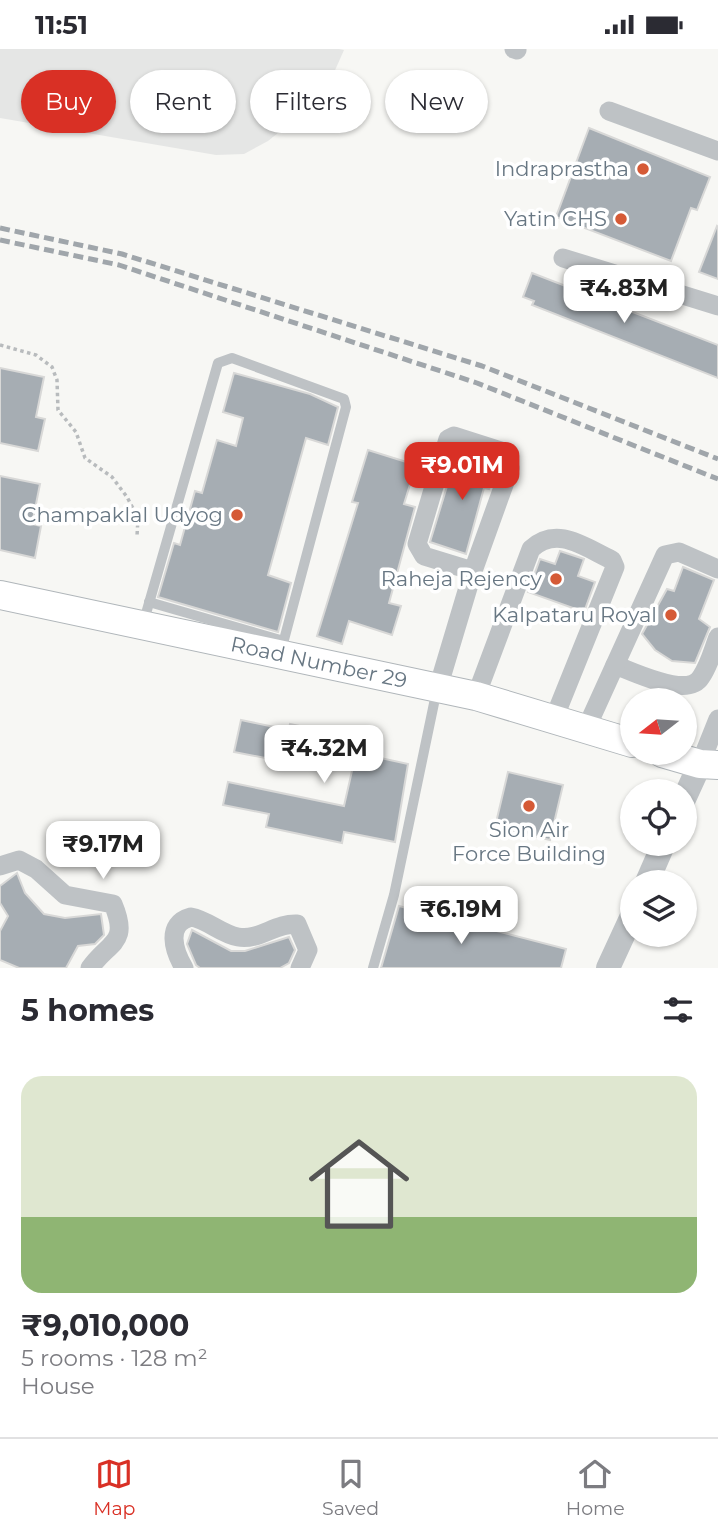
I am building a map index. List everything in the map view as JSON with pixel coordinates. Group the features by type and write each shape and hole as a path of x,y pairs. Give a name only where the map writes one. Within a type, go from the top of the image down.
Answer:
{"main road":[{"name":"Road Number 29","path":"0,595 146,614 476,696 620,739"}],"street":[{"path":"610,111 718,151"},
{"path":"563,258 718,306"},
{"path":"438,688 473,572 510,468 501,451 454,436 448,439 417,544 424,556 473,572"},
{"path":"476,696 531,549 548,538 559,536 612,560 614,567 553,721"},
{"path":"586,729 665,555 679,551 718,569"},
{"path":"615,666 678,687 694,684 700,679 718,637"},
{"path":"697,786 712,770 718,719"},
{"path":"0,866 19,860 36,869 65,895 113,904 120,925 120,936 90,968"},
{"path":"184,968 176,954 174,935 181,921 191,917 238,937 260,935 284,924 297,924 308,950 300,968"},
{"path":"608,968 620,942"}],"lane":[{"path":"146,614 218,363 232,358 344,399 346,407 282,648"},
{"path":"373,968 394,895 438,688"}],"path":[{"path":"0,345 36,355 52,367 57,380 58,410 76,432 85,458 112,477 127,497 138,518 137,536"}],"shaded area":[{"path":"0,49 344,50 335,70 250,70 250,133 278,133 244,154 216,155 88,133 116,133 116,70 21,70 21,122 0,118"}],"building":[{"path":"589,128 710,177 697,210 691,208 671,261 556,217"},
{"path":"718,227 718,279 699,272"},
{"path":"532,273 718,345 718,378 532,305 534,301 523,297"},
{"path":"0,368 44,377 36,417 45,419 38,451 0,443"},
{"name":"Champaklal Udyog","path":"234,373 310,394 338,407 328,445 306,438 268,575 291,583 278,632 158,597 174,543 180,545 195,491 202,493 217,440 236,446 243,418 223,412"},
{"path":"368,450 416,465 404,504 415,507 389,603 401,606 392,635 349,621 342,644 317,636 358,503 352,502"},
{"path":"458,450 493,461 489,474 494,476 489,489 484,488 466,554 430,542"},
{"path":"0,476 40,484 32,524 41,526 35,558 0,550"},
{"name":"Raheja Rejency","path":"560,551 584,559 578,576 595,582 584,612 528,592 540,559 555,564"},
{"name":"Kalpataru Royal","path":"683,567 714,580 699,619 710,627 695,663 672,661 655,650 642,634 667,589 674,591"},
{"path":"241,720 289,730 290,724 379,743 376,757 408,764 395,842 344,832 342,843 266,827 269,814 223,805 228,782 344,806 354,762 289,748 286,762 234,752"},
{"name":"Sion Air Force Building","path":"508,772 563,785 550,840 495,827"},
{"path":"17,873 25,893 44,914 65,918 101,914 104,935 95,944 78,946 66,968 19,968 0,960 0,931 8,916 0,903 0,886"},
{"path":"399,906 566,949 561,968 381,968"},
{"path":"192,930 231,951 245,951 289,937 295,950 289,963 280,968 200,968 187,944"}],"railway":[{"path":"0,228 122,254 482,366 718,459"},
{"path":"0,240 119,265 477,383 718,479"}],"place":[{"name":"Indraprastha","path":"643,169"},
{"name":"Yatin CHS","path":"621,219"},
{"name":"Champaklal Udyog","path":"237,515"},
{"name":"Raheja Rejency","path":"556,579"},
{"name":"Kalpataru Royal","path":"671,615"},
{"name":"Sion Air Force Building","path":"529,806"}]}
